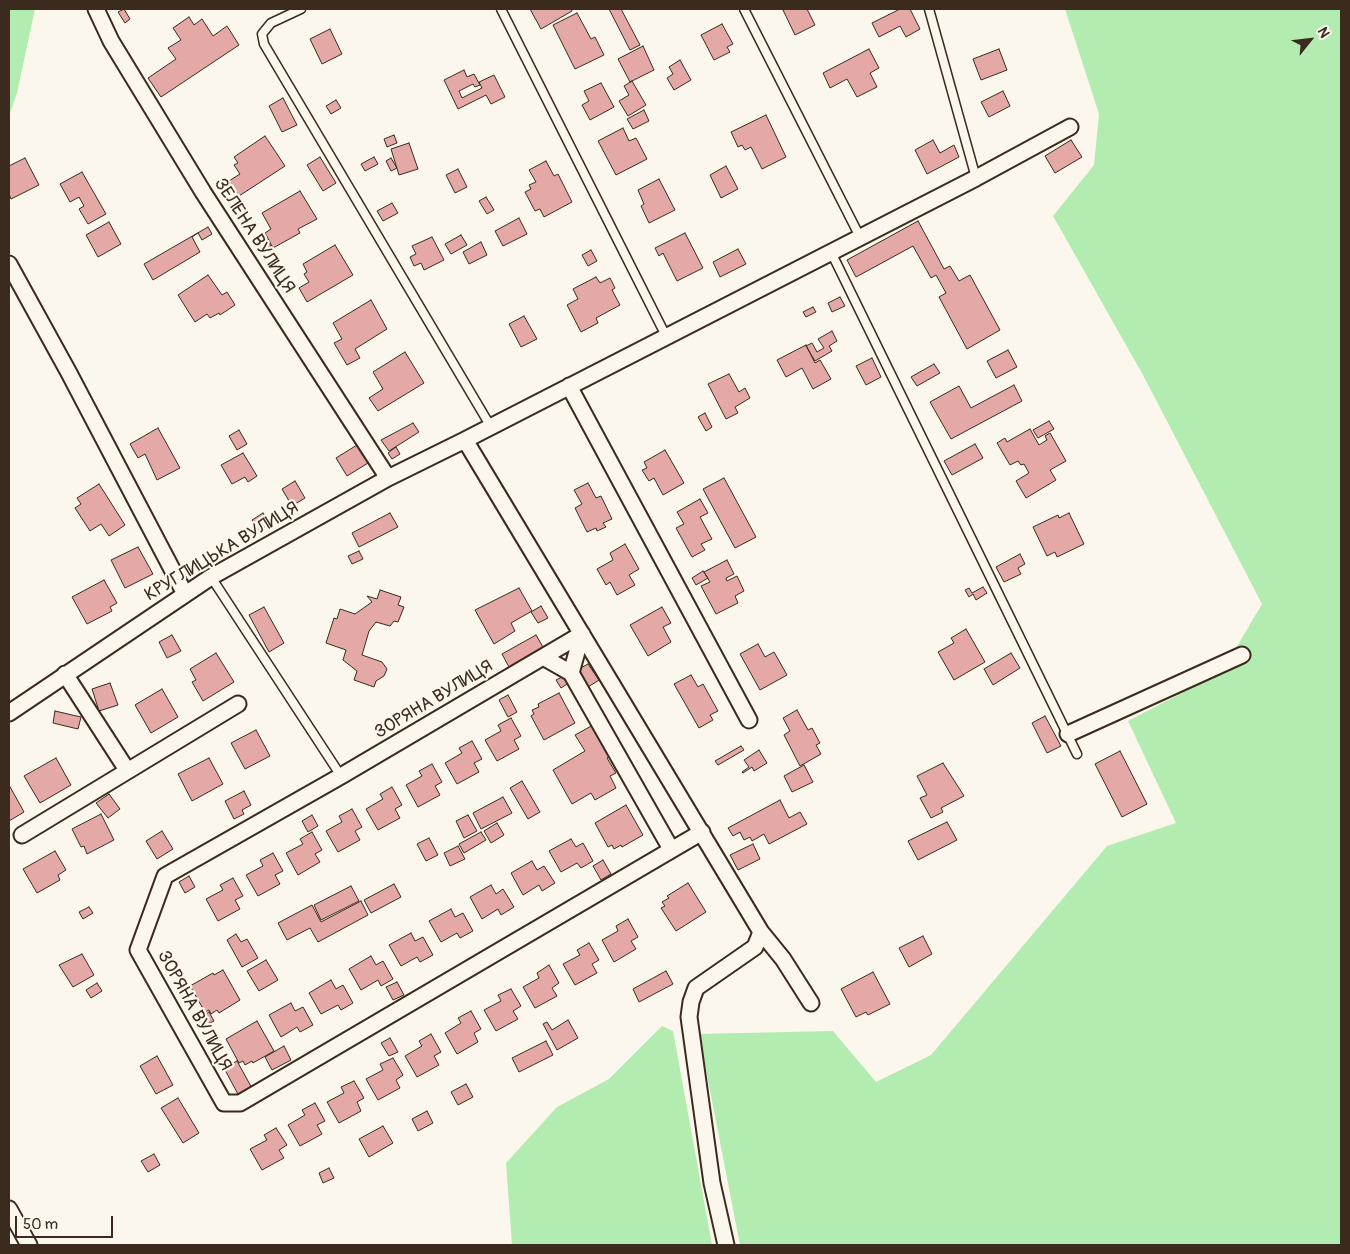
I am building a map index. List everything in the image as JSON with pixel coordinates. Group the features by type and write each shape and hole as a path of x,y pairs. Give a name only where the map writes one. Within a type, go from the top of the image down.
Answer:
{"street":[{"name":"ЗЕЛЕНА ВУЛИЦЯ","path":"96,9 111,41 203,192 388,478"},
{"name":"КРУГЛИЦЬКА ВУЛИЦЯ","path":"9,713 211,577 388,478 976,178 1070,127"},
{"path":"9,264 69,373 185,594"},
{"path":"569,386 749,720"},
{"path":"465,440 761,932 783,959 811,1003"},
{"path":"571,673 582,634"},
{"name":"ЗОРЯНА ВУЛИЦЯ","path":"582,634 341,776 165,876 138,950 224,1103 240,1102 702,832"},
{"path":"1068,734 1242,655"},
{"path":"542,657 571,673 671,849"},
{"path":"65,674 127,770"},
{"path":"22,835 238,704"},
{"path":"726,1245 712,1183 689,1017 691,1002 696,988 755,947 761,932"},
{"path":"9,1209 28,1245"}],"lane":[{"path":"301,9 272,23 260,32 264,44 491,427"},
{"path":"501,9 666,336"},
{"path":"744,9 860,236"},
{"path":"928,9 976,178"},
{"path":"831,252 1077,754"},
{"path":"211,577 341,776"}],"green space":[{"path":"9,9 35,9 17,93 9,116"},
{"path":"1065,9 1341,9 1341,1245 740,1245 699,1034 833,1031 876,1082 931,1055 1107,846 1176,823 1128,721 1222,672 1262,604 1143,375 1053,216 1094,165 1099,114"},
{"path":"662,1026 673,1031 712,1245 512,1245 506,1163 557,1107 609,1079"}],"building":[{"path":"124,9 130,19 125,23 118,12"},
{"path":"530,9 571,9 572,11 541,29"},
{"path":"609,9 621,9 640,45 630,50"},
{"path":"807,9 815,25 795,35 783,10"},
{"path":"900,9 910,9 920,29 906,37 900,26 879,37 872,23"},
{"path":"577,13 591,39 595,37 604,55 575,69 553,25"},
{"path":"189,17 194,25 202,19 213,36 227,26 239,45 161,97 148,78 176,59 168,48 181,40 173,28"},
{"path":"722,24 733,44 727,47 730,52 714,60 701,35"},
{"path":"330,29 342,54 322,64 310,39"},
{"path":"643,46 654,70 630,82 618,59"},
{"path":"869,49 879,68 870,73 877,87 857,97 847,79 830,88 823,73"},
{"path":"999,49 1007,70 981,80 973,59"},
{"path":"680,60 691,80 674,90 667,78 673,74 669,67"},
{"path":"464,70 467,77 474,74 480,85 475,87 473,84 459,91 462,98 482,88 479,82 494,75 505,97 491,104 486,95 458,109 444,80"},
{"path":"632,81 646,105 628,116 619,101 629,95 624,86"},
{"path":"601,83 614,107 590,120 582,105 589,101 584,91"},
{"path":"1003,91 1010,106 989,117 981,102"},
{"path":"283,98 297,125 282,132 269,106"},
{"path":"336,100 341,108 331,114 326,106"},
{"path":"644,110 649,121 633,129 627,119"},
{"path":"766,115 786,157 762,169 751,147 745,150 742,145 738,147 731,132"},
{"path":"623,128 629,141 636,138 647,159 616,175 598,141"},
{"path":"394,135 397,143 387,147 384,139"},
{"path":"265,136 285,166 239,196 229,181 240,174 234,165 238,163 234,157"},
{"path":"933,140 940,153 954,145 959,157 927,174 915,150"},
{"path":"1071,140 1082,157 1055,173 1045,156"},
{"path":"409,143 418,169 399,175 391,149"},
{"path":"320,157 336,183 323,191 307,165"},
{"path":"374,157 378,164 365,171 361,164"},
{"path":"25,158 39,185 11,199 9,194 9,166"},
{"path":"391,158 397,168 391,171 386,161"},
{"path":"546,161 554,176 558,174 572,202 544,217 540,209 535,211 525,192 531,189 529,185 536,182 529,170"},
{"path":"726,166 738,189 721,198 710,175"},
{"path":"458,169 467,187 455,193 446,175"},
{"path":"82,172 106,214 88,224 79,209 84,206 79,197 70,202 60,184"},
{"path":"659,179 675,210 649,223 641,206 644,204 638,190"},
{"path":"300,191 317,219 298,229 300,233 273,248 265,233 271,229 262,213"},
{"path":"486,197 494,210 487,214 479,201"},
{"path":"392,203 398,213 383,221 377,211"},
{"path":"519,218 527,234 503,246 495,231"},
{"path":"918,221 944,269 950,266 959,281 970,275 1000,330 967,349 939,297 946,293 936,275 931,278 913,246 856,277 847,260"},
{"path":"109,222 121,244 98,257 86,235"},
{"path":"208,227 212,234 202,240 198,233 192,237 200,252 153,280 144,264"},
{"path":"685,233 703,268 677,281 663,253 659,256 655,248"},
{"path":"461,235 467,245 451,254 445,244"},
{"path":"265,236 271,246 261,252 255,242"},
{"path":"432,237 444,260 424,270 421,263 414,266 410,257 416,254 412,246"},
{"path":"481,242 487,255 469,264 463,252"},
{"path":"335,245 353,275 307,302 299,288 309,282 304,274 307,272 303,264"},
{"path":"738,249 746,264 720,277 713,262"},
{"path":"591,250 597,261 588,266 582,255"},
{"path":"208,275 222,295 227,292 235,305 220,315 219,313 210,318 207,314 195,322 178,295"},
{"path":"596,277 600,283 610,278 615,288 612,290 620,305 596,318 598,323 581,332 567,305 578,299 573,289"},
{"path":"840,297 845,306 832,312 828,303"},
{"path":"371,300 387,329 355,349 360,358 347,365 334,343 342,339 333,323"},
{"path":"813,307 816,312 806,317 803,312"},
{"path":"524,316 537,339 521,347 509,324"},
{"path":"832,331 837,341 829,346 832,351 815,361 806,346 812,343 817,352 824,348 818,339"},
{"path":"806,345 815,363 820,360 831,379 813,389 802,368 786,377 777,360"},
{"path":"1008,350 1017,367 996,378 987,361"},
{"path":"405,352 424,383 378,411 369,398 383,389 373,372"},
{"path":"872,358 881,377 866,385 856,366"},
{"path":"934,364 940,373 917,386 911,377"},
{"path":"729,374 739,392 745,388 750,398 735,407 738,413 726,419 708,384"},
{"path":"1014,385 1022,401 951,439 930,402 959,386 971,408"},
{"path":"705,413 712,427 706,431 698,417"},
{"path":"1049,421 1054,429 1038,438 1033,430"},
{"path":"413,423 419,432 389,451 381,440"},
{"path":"158,428 180,468 157,480 145,454 138,458 130,444"},
{"path":"1030,429 1039,445 1047,440 1045,436 1050,433 1066,461 1050,470 1056,480 1026,498 1016,481 1029,473 1024,464 1021,465 1018,461 1010,465 997,443 1005,438 1007,442"},
{"path":"239,430 247,444 237,450 229,436"},
{"path":"975,444 983,458 952,475 944,461"},
{"path":"357,445 368,463 347,476 336,458"},
{"path":"396,447 400,454 392,459 388,453"},
{"path":"665,450 684,483 663,495 654,478 649,481 642,470 647,468 644,462"},
{"path":"243,453 257,476 248,482 245,477 232,484 221,465"},
{"path":"724,478 756,537 735,548 703,489"},
{"path":"295,481 305,498 292,506 282,489"},
{"path":"588,483 596,498 601,496 612,519 603,523 606,527 597,531 596,528 587,532 575,508 582,504 574,490"},
{"path":"99,484 125,525 109,536 101,524 90,531 75,508 81,504 77,498"},
{"path":"700,499 708,513 700,517 712,539 701,544 705,550 692,557 676,528 684,524 677,512"},
{"path":"263,513 270,524 258,531 252,520"},
{"path":"390,513 398,527 359,547 352,533"},
{"path":"1069,513 1084,544 1057,557 1055,552 1047,556 1033,527 1058,515 1059,518"},
{"path":"625,544 639,569 629,575 635,585 617,595 610,582 606,585 597,569 613,560 610,553"},
{"path":"138,547 153,574 125,588 111,560"},
{"path":"359,551 363,559 352,564 348,556"},
{"path":"1020,554 1025,564 1018,568 1021,574 1004,582 996,567"},
{"path":"727,560 734,574 726,578 727,581 737,576 744,591 735,596 738,603 716,614 701,586 710,582 704,572"},
{"path":"703,571 708,578 696,585 692,578"},
{"path":"104,580 117,603 110,607 112,611 87,624 72,597"},
{"path":"983,587 987,593 976,600 973,594 969,597 965,590 969,588 972,593"},
{"path":"519,588 532,611 511,623 515,631 494,644 475,610"},
{"path":"380,590 401,597 398,605 404,607 398,622 394,621 390,626 376,622 369,631 362,655 382,662 387,669 384,676 376,681 374,687 354,680 357,671 343,660 346,650 326,643 334,618 337,619 340,609 355,614 372,602 367,596 377,599"},
{"path":"541,606 548,618 538,623 531,612"},
{"path":"264,607 284,643 269,652 249,615"},
{"path":"662,607 671,623 663,627 671,642 648,656 630,625"},
{"path":"966,629 985,662 954,680 938,652 954,643 951,638"},
{"path":"172,635 181,651 167,658 159,642"},
{"path":"536,635 543,647 509,667 502,654"},
{"path":"758,644 765,657 774,652 787,675 760,690 740,654"},
{"path":"216,653 234,682 203,701 192,682 196,680 190,669"},
{"path":"1011,653 1020,668 993,685 984,669"},
{"path":"588,664 599,680 588,687 577,670"},
{"path":"566,675 570,682 561,688 556,680"},
{"path":"691,675 698,687 703,684 718,711 710,715 713,720 699,728 674,684"},
{"path":"110,683 118,705 99,711 92,689"},
{"path":"162,689 178,717 151,733 135,705"},
{"path":"559,693 575,723 544,740 531,716 534,714 532,710 539,707 538,704"},
{"path":"508,695 517,712 508,717 499,700"},
{"path":"797,710 808,730 812,728 820,743 816,745 821,754 800,766 784,735 790,731 783,718"},
{"path":"55,711 81,717 78,729 53,723"},
{"path":"1045,716 1061,746 1047,753 1032,723"},
{"path":"511,718 521,736 514,740 519,749 497,761 485,740 501,731 498,725"},
{"path":"595,724 612,755 607,758 616,773 610,776 616,788 595,800 591,793 572,804 553,770 585,751 575,735"},
{"path":"256,730 270,756 245,769 231,743"},
{"path":"472,741 482,759 474,763 479,772 457,784 445,763 462,753 459,748"},
{"path":"741,746 744,750 718,765 715,761"},
{"path":"759,750 767,763 754,771 752,767 743,773 749,767 744,760"},
{"path":"1120,751 1147,804 1122,817 1095,764"},
{"path":"56,758 71,785 40,803 24,776"},
{"path":"209,758 223,784 192,801 178,774"},
{"path":"943,763 964,796 941,808 943,812 931,818 920,798 927,795 917,776"},
{"path":"432,764 442,782 435,786 440,795 418,807 406,785 422,776 419,771"},
{"path":"804,765 813,782 792,792 784,776"},
{"path":"522,781 540,812 528,819 510,788"},
{"path":"9,785 24,812 9,821"},
{"path":"392,787 402,805 395,809 400,818 378,830 366,809 383,799 380,794"},
{"path":"244,791 251,805 242,810 244,814 234,819 225,801"},
{"path":"109,794 120,809 108,818 96,803"},
{"path":"503,797 512,813 481,829 473,813"},
{"path":"780,800 789,818 800,812 807,824 769,844 764,834 752,841 750,837 744,840 740,832 733,836 728,828"},
{"path":"626,805 643,835 622,847 621,845 614,849 612,845 608,847 595,823"},
{"path":"352,809 362,827 355,831 360,840 338,852 326,831 342,822 339,816"},
{"path":"101,814 114,840 87,854 84,846 81,847 72,829"},
{"path":"312,815 318,826 308,832 302,821"},
{"path":"468,815 477,831 464,838 456,821"},
{"path":"947,822 957,840 918,860 908,841"},
{"path":"497,823 504,835 491,843 484,831"},
{"path":"162,831 173,849 157,859 146,841"},
{"path":"312,832 322,850 315,854 320,862 298,875 286,853 303,844 300,839"},
{"path":"481,832 486,840 464,853 459,844"},
{"path":"429,838 438,855 426,861 417,844"},
{"path":"571,839 576,847 583,843 593,861 581,868 577,863 561,872 549,851"},
{"path":"753,844 760,859 738,870 730,855"},
{"path":"458,846 465,859 450,866 444,853"},
{"path":"55,851 66,870 58,875 60,880 37,893 23,869"},
{"path":"273,853 283,871 275,875 280,884 258,896 246,875 263,866 260,860"},
{"path":"603,860 611,874 601,880 593,866"},
{"path":"532,861 537,870 544,866 555,883 542,891 539,885 523,895 511,873"},
{"path":"189,876 195,887 185,893 179,882"},
{"path":"233,878 243,896 235,900 240,909 218,921 206,899 223,890 220,885"},
{"path":"688,883 706,912 676,931 661,908 665,906 662,902 669,898 667,896"},
{"path":"394,884 401,897 371,913 364,900"},
{"path":"491,885 496,894 503,889 514,907 501,915 498,909 482,919 470,897"},
{"path":"351,886 359,901 321,920 314,905"},
{"path":"361,901 368,915 318,942 310,928 287,940 278,923 312,905 321,922"},
{"path":"89,907 93,913 83,919 79,912"},
{"path":"451,909 455,917 463,913 473,931 460,938 457,933 441,942 429,921"},
{"path":"628,919 638,937 631,941 636,949 614,962 602,940 618,931 616,926"},
{"path":"411,933 415,941 423,937 433,955 420,962 417,957 401,966 389,945"},
{"path":"236,934 241,942 247,939 258,958 242,967 227,940"},
{"path":"923,936 932,954 909,967 899,948"},
{"path":"589,943 599,960 592,964 597,973 575,985 563,964 580,955 577,950"},
{"path":"82,954 94,975 73,987 59,965"},
{"path":"371,956 376,965 383,961 393,979 381,986 378,980 361,990 349,969"},
{"path":"266,960 278,980 259,991 247,971"},
{"path":"549,965 559,983 552,988 557,996 535,1008 523,987 539,978 537,973"},
{"path":"223,970 240,1000 219,1013 217,1010 211,1014 209,1010 205,1012 190,986 213,973 214,975"},
{"path":"666,971 673,984 639,1002 633,989"},
{"path":"873,972 890,1004 868,1015 866,1012 856,1017 841,989"},
{"path":"331,980 336,989 343,985 353,1003 341,1010 338,1005 321,1014 309,993"},
{"path":"397,982 404,995 393,1000 386,987"},
{"path":"97,983 102,991 91,998 86,990"},
{"path":"511,989 521,1006 513,1011 518,1019 496,1031 484,1010 501,1001 498,995"},
{"path":"291,1003 295,1011 303,1007 313,1025 300,1032 297,1027 281,1037 269,1015"},
{"path":"471,1011 481,1029 474,1033 478,1042 457,1054 445,1033 461,1023 458,1018"},
{"path":"209,1012 214,1021 202,1027 198,1019"},
{"path":"568,1020 578,1038 557,1050 543,1024 547,1022 552,1030"},
{"path":"257,1021 274,1051 253,1063 252,1061 245,1065 243,1061 239,1063 226,1039"},
{"path":"431,1034 441,1052 434,1056 439,1065 417,1077 405,1056 422,1046 419,1041"},
{"path":"390,1038 398,1052 389,1056 381,1043"},
{"path":"546,1041 553,1055 519,1072 512,1058"},
{"path":"284,1046 291,1060 272,1070 265,1057"},
{"path":"157,1056 173,1085 156,1094 140,1066"},
{"path":"393,1058 403,1075 396,1080 400,1088 378,1100 366,1079 383,1070 380,1064"},
{"path":"237,1061 253,1090 240,1098 224,1068"},
{"path":"354,1081 364,1098 357,1102 361,1111 339,1123 327,1102 344,1093 341,1087"},
{"path":"466,1084 473,1097 458,1105 451,1092"},
{"path":"178,1098 199,1133 183,1143 161,1108"},
{"path":"315,1103 325,1121 317,1125 322,1134 300,1146 288,1125 305,1115 302,1110"},
{"path":"427,1111 433,1123 418,1131 412,1119"},
{"path":"383,1126 393,1143 369,1157 359,1139"},
{"path":"276,1128 287,1145 279,1150 284,1158 262,1170 250,1149 267,1140 264,1135"},
{"path":"154,1154 160,1165 148,1172 141,1161"},
{"path":"329,1168 334,1178 323,1183 319,1173"}]}
